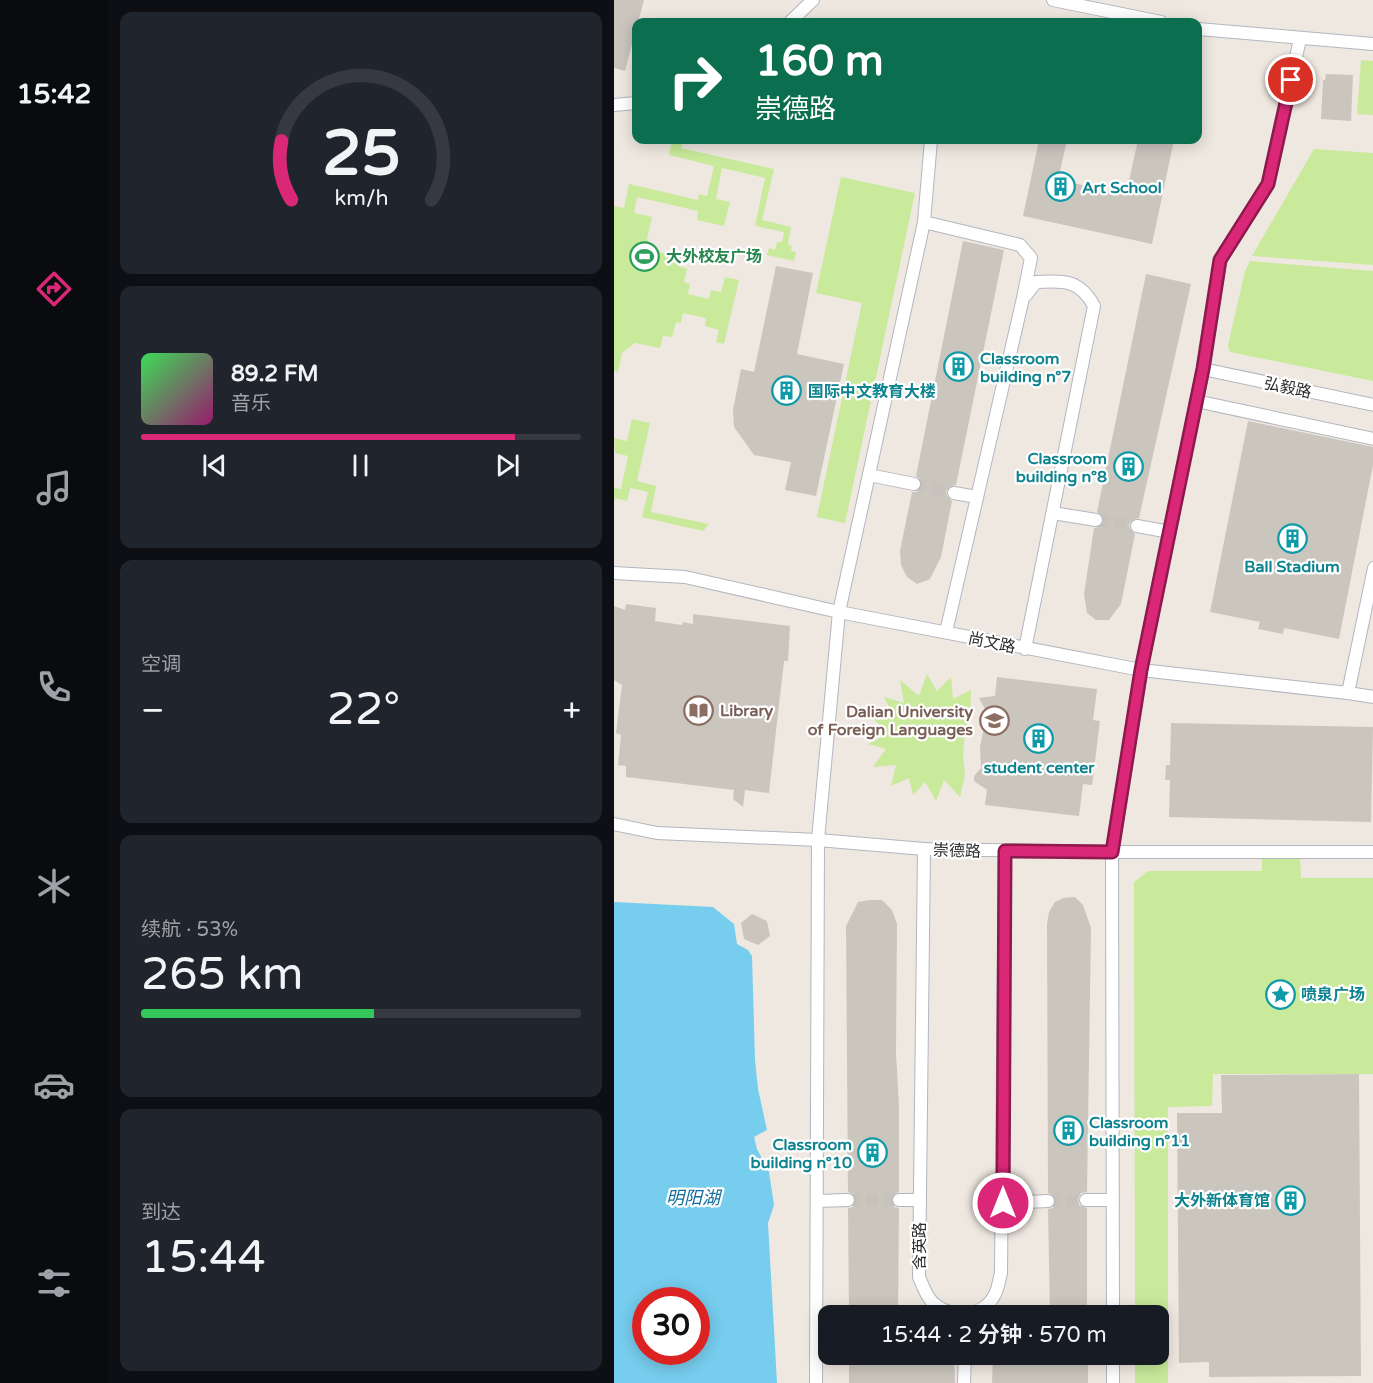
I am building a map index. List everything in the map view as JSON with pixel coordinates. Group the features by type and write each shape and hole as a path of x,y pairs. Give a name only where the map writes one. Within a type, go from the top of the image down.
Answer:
{"street":[{"path":"794,18 813,0"},
{"path":"1053,0 1141,18"},
{"path":"1202,29 1373,44"},
{"path":"1113,1305 1112,852 1141,670 1203,369 1220,260 1268,184 1300,39"},
{"path":"614,105 632,103"},
{"path":"816,1383 818,840 839,612 924,222 931,144"},
{"path":"924,222 1020,245 1031,258 946,632"},
{"path":"1023,298 1036,282 1061,282 1078,286 1086,292 1094,306 1025,649"},
{"name":"弘毅路","path":"1203,369 1373,405"},
{"path":"1196,401 1373,439"},
{"path":"869,475 914,484"},
{"path":"954,493 977,497"},
{"path":"1053,513 1096,520"},
{"path":"1137,526 1170,532"},
{"path":"1348,693 1373,568"},
{"name":"尚文路","path":"614,573 685,577 839,612 1141,670 1373,697"},
{"name":"崇德路","path":"614,824 657,832 818,840 924,849 1373,852"},
{"name":"含英路","path":"924,849 919,1277 930,1299 937,1305"},
{"name":"含英路","path":"986,1305 994,1298 1001,1273 1005,851"},
{"path":"817,1201 848,1200"},
{"path":"899,1200 920,1200"},
{"path":"1086,1200 1113,1200"},
{"path":"1003,1203 1048,1201"},
{"path":"964,1383 965,1365"},
{"path":"1113,1365 1113,1383"}],"green space":[{"path":"1361,60 1373,61 1373,115 1357,114"},
{"name":"大外校友广场","path":"671,144 682,144 681,148 774,169 762,220 791,227 788,244 792,246 791,251 796,252 794,261 767,255 769,248 775,250 777,242 782,242 784,232 755,226 765,178 722,168 716,199 730,202 724,226 697,220 698,211 637,197 634,213 652,217 647,239 654,251 681,257 679,266 687,269 684,282 690,284 688,294 709,299 711,290 721,292 725,277 739,280 724,344 716,342 719,330 705,326 706,318 683,313 681,323 676,322 672,337 663,336 660,348 635,343 622,353 618,372 614,371 614,206 624,208 629,184 698,200 699,194 707,196 714,166 669,155"},
{"path":"1314,149 1373,153 1373,265 1252,256"},
{"path":"841,177 915,193 845,523 817,517 862,303 816,293"},
{"path":"1250,261 1373,271 1373,381 1230,352 1228,345 1245,271"},
{"path":"632,419 650,423 637,481 656,486 651,512 709,524 703,531 642,517 648,492 630,488 627,501 615,498 614,503 614,488 621,489 628,456 615,453 614,438 627,441"},
{"path":"927,674 937,691 951,677 953,699 971,690 970,716 965,730 963,756 965,775 960,797 944,780 936,801 925,782 913,795 909,778 891,786 896,765 873,767 886,749 868,744 888,734 874,719 894,716 884,697 904,703 900,680 919,696"},
{"path":"1262,858 1300,858 1301,878 1373,878 1373,1074 1213,1074 1212,1106 1168,1107 1168,1305 1135,1305 1134,882 1148,871 1262,871"},
{"path":"1135,1365 1168,1365 1168,1383 1135,1383"}],"water":[{"name":"明阳湖","path":"614,902 713,907 734,924 737,944 748,950 752,956 755,1060 758,1089 767,1130 754,1137 757,1149 769,1172 774,1205 768,1223 777,1383 614,1383"}],"building":[{"path":"614,0 644,0 639,18 632,18 632,45 625,71 614,68"},
{"path":"1326,74 1353,75 1351,121 1321,119 1323,80"},
{"name":"Art School","path":"1038,144 1066,144 1058,180 1126,194 1137,144 1173,144 1152,244 1023,216"},
{"name":"Classroom building n°7","path":"963,241 1004,250 956,485 946,491 952,501 941,557 930,579 917,584 907,577 901,565 900,551 912,492 917,492 922,486 922,481 916,476"},
{"name":"国际中文教育大楼","path":"776,266 813,273 797,354 844,364 816,496 785,490 791,462 754,455 734,427 733,410 741,369 754,372"},
{"name":"Classroom building n°8","path":"1146,274 1191,284 1139,518 1129,524 1135,534 1121,604 1109,620 1096,620 1087,613 1084,594 1094,528 1104,522 1103,517 1097,512"},
{"name":"Ball Stadium","path":"1248,421 1373,447 1373,465 1339,639 1284,628 1283,634 1258,629 1260,622 1210,612"},
{"name":"Library","path":"626,604 656,608 655,621 682,625 683,622 693,624 693,614 790,626 788,661 784,661 769,793 745,790 743,807 733,799 734,790 626,777 626,766 618,765 621,735 616,733 622,685 614,680 614,606 625,610"},
{"name":"student center","path":"997,677 1097,689 1093,720 1100,721 1092,785 1083,784 1079,816 985,805 987,790 974,781 974,776 981,768 980,747 987,713 979,698 995,696"},
{"path":"1171,723 1373,727 1371,822 1169,817 1170,780 1165,780 1166,765 1170,765"},
{"name":"Classroom building n°11","path":"1075,897 1083,905 1091,928 1087,1192 1081,1193 1078,1199 1079,1205 1087,1208 1087,1305 1050,1305 1048,1209 1053,1208 1056,1201 1055,1196 1048,1193 1047,924 1049,912 1055,902 1063,898"},
{"name":"Classroom building n°10","path":"882,900 892,910 897,924 896,1053 899,1106 899,1192 892,1195 891,1201 894,1207 899,1208 898,1305 849,1305 848,1208 853,1207 856,1200 855,1195 848,1192 846,926 858,902"},
{"path":"752,914 767,921 770,936 758,945 744,939 741,923"},
{"name":"大外新体育馆","path":"1359,1074 1361,1376 1209,1377 1209,1362 1179,1363 1177,1113 1222,1113 1221,1075"},
{"path":"849,1365 954,1365 955,1383 849,1383"},
{"path":"993,1365 1088,1365 1088,1383 992,1383"}],"tunnel":[{"path":"914,484 954,493"},
{"path":"1096,520 1137,526"},
{"path":"848,1200 899,1200"},
{"path":"1048,1201 1086,1200"}],"place":[{"name":"Art School","path":"1061,187"},
{"name":"大外校友广场","path":"645,256"},
{"name":"Classroom building n°7","path":"959,367"},
{"name":"国际中文教育大楼","path":"787,391"},
{"name":"Classroom building n°8","path":"1128,467"},
{"name":"Ball Stadium","path":"1292,538"},
{"name":"Library","path":"699,710"},
{"name":"Dalian University of Foreign Languages","path":"994,720"},
{"name":"student center","path":"1039,739"},
{"name":"喷泉广场","path":"1280,994"},
{"name":"Classroom building n°11","path":"1068,1131"},
{"name":"Classroom building n°10","path":"873,1153"},
{"name":"大外新体育馆","path":"1291,1200"}],"route":[{"path":"1003,1203 1005,851 1112,852 1141,670 1203,369 1220,260 1268,184 1291,80"}]}
